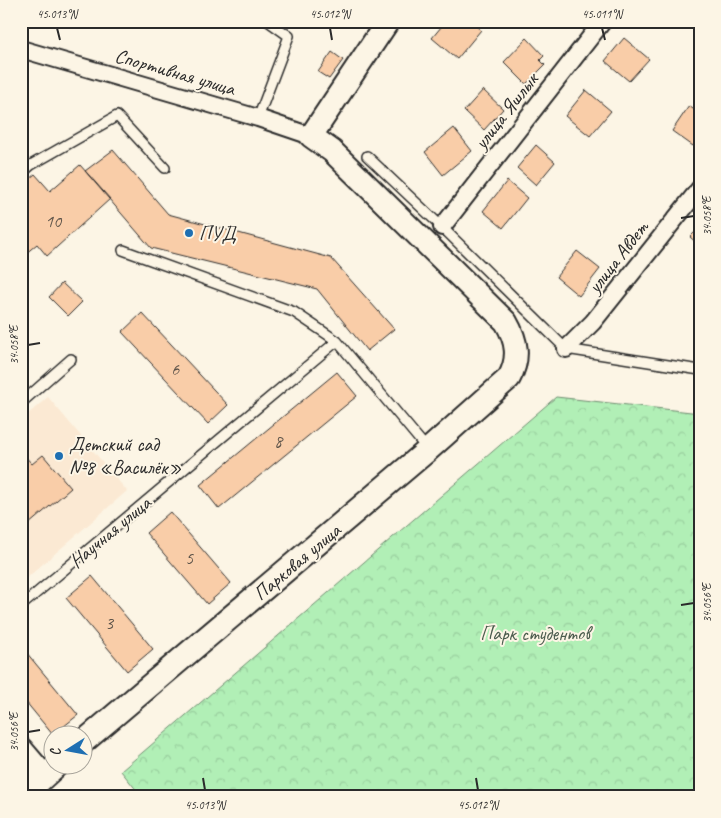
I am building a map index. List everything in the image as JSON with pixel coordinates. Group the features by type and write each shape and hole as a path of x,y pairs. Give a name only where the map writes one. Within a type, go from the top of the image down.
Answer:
{"street":[{"path":"311,136 388,21"},
{"name":"улица Яшлык","path":"442,227 603,21"},
{"name":"Спортивная улица","path":"23,54 258,118 311,136"},
{"name":"Парковая улица","path":"92,735 428,450 509,378 514,368 517,345 512,331 506,322 332,151 311,136"},
{"name":"улица Авдет","path":"566,349 593,322 700,188"},
{"path":"21,749 42,765"},
{"path":"22,797 45,776"}],"lane":[{"path":"258,118 289,36 268,21"},
{"path":"21,174 31,165 117,116 165,168"},
{"path":"367,156 566,349 700,370"},
{"path":"123,250 294,312 337,341 428,450"},
{"name":"Научная улица","path":"21,606 337,341"},
{"path":"21,403 71,359"}],"shaded area":[{"name":"Детский сад №8 «Василёк»","path":"48,397 127,491 21,583 21,420"}],"green space":[{"name":"Парк студентов","path":"556,397 700,413 700,797 142,797 121,771"}],"building":[{"path":"446,21 471,21 481,30 457,59 432,38"},
{"path":"527,38 544,56 540,60 545,65 526,84 504,62"},
{"path":"624,38 649,59 629,81 605,61"},
{"path":"332,52 343,60 329,79 318,72"},
{"path":"483,90 503,109 484,130 464,111"},
{"path":"586,90 611,111 590,136 565,116"},
{"path":"689,106 700,114 700,137 693,146 672,131"},
{"path":"454,128 472,151 443,175 425,152"},
{"path":"536,145 555,162 536,185 517,168"},
{"path":"113,150 168,214 331,258 394,329 367,351 317,289 151,248 85,171"},
{"path":"80,165 110,199 47,256 37,244 24,255 21,252 21,186 35,174 50,191"},
{"path":"507,181 527,198 503,228 483,211"},
{"path":"700,227 700,246 690,237"},
{"path":"577,251 600,269 579,296 556,277"},
{"path":"62,283 82,302 68,316 49,297"},
{"path":"142,313 228,405 208,424 122,332"},
{"path":"337,372 357,396 219,509 200,485"},
{"path":"21,452 32,464 43,455 71,488 21,531"},
{"path":"170,512 231,583 207,604 146,533"},
{"path":"92,576 153,649 127,671 66,598"},
{"path":"21,646 78,715 64,726 46,726 21,696"}],"place":[{"name":"ПУД","path":"189,233"},
{"name":"Детский сад №8 «Василёк»","path":"59,456"}]}
